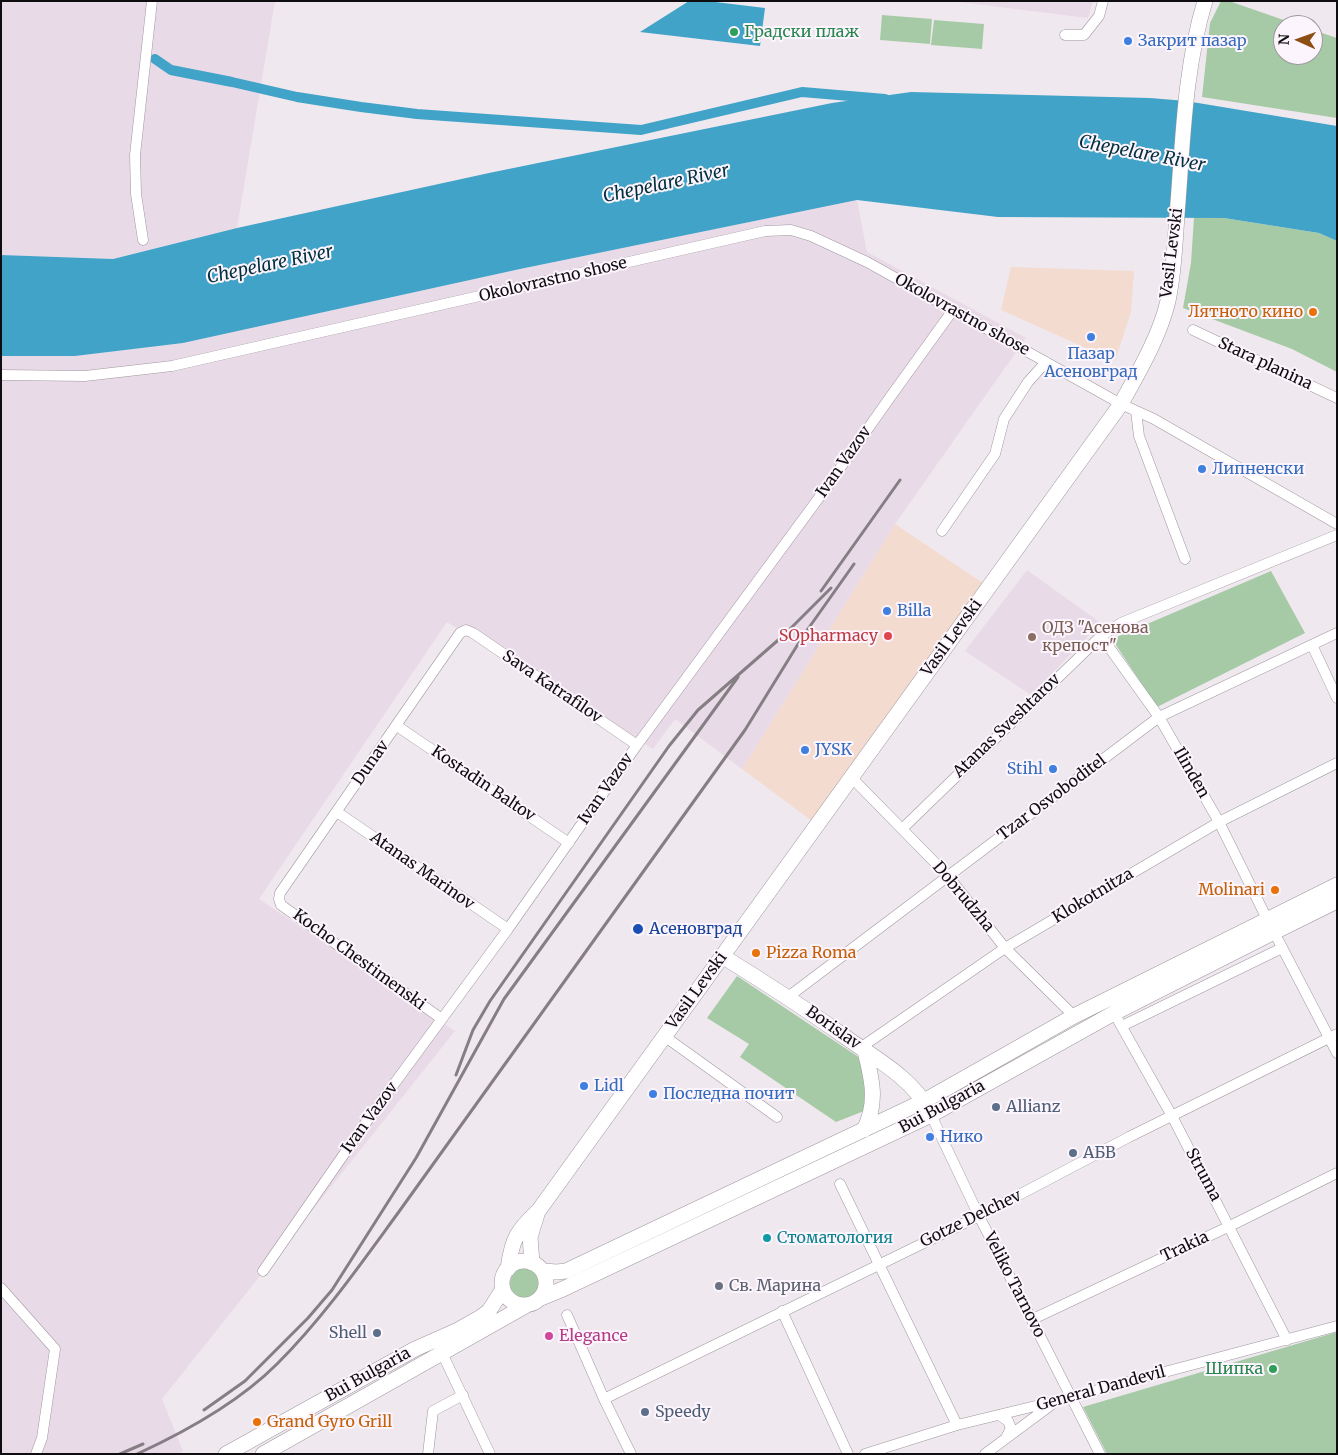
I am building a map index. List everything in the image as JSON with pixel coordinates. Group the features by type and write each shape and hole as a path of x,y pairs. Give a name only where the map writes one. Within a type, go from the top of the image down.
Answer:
{"main road":[{"name":"Vasil Levski","path":"508,1269 512,1245 522,1226 539,1210 1121,404 1153,343 1167,302 1174,257 1186,101 1194,42 1205,1"},
{"name":"Bui Bulgaria","path":"541,1298 563,1290 927,1108 1118,1019 1337,885"},
{"name":"Bui Bulgaria","path":"537,1267 557,1272 566,1271 864,1130 927,1108 1074,1016 1270,925 1337,901"},
{"name":"Borislav","path":"722,956 788,997 908,1083 927,1108"},
{"path":"863,1050 872,1078 873,1093 871,1116 864,1130"},
{"name":"Vasil Levski","path":"537,1267 530,1237 539,1210"},
{"path":"519,1262 537,1267 546,1276 546,1287 541,1298 532,1304 526,1305 515,1304 511,1301 506,1296 502,1282 508,1269 519,1262"},
{"name":"Bui Bulgaria","path":"226,1454 415,1349 458,1330 481,1317 489,1311 503,1289"},
{"name":"Bui Bulgaria","path":"263,1454 526,1305"}],"street":[{"path":"143,240 136,194 135,155 152,1"},
{"path":"1066,35 1084,35 1099,16 1103,1"},
{"name":"Okolovrastno shose","path":"1,375 85,376 172,366 765,232 791,230 811,236 868,262 1072,377 1176,432 1337,524"},
{"name":"Ivan Vazov","path":"263,1271 369,1118 508,930 637,745 954,310"},
{"name":"Stara planina","path":"1193,330 1337,398"},
{"path":"942,531 995,454 1004,419 1028,382 1046,362"},
{"path":"1136,411 1138,436 1185,559"},
{"name":"Atanas Sveshtarov","path":"902,829 1100,636 1122,623 1337,535"},
{"name":"Sava Katrafilov","path":"466,630 637,745"},
{"name":"Dunav","path":"279,899 280,893 460,633 466,630"},
{"name":"Tzar Osvoboditel","path":"788,997 1159,718 1337,633"},
{"name":"Ilinden","path":"1100,636 1159,718 1219,822 1282,948 1333,1036 1337,1053"},
{"path":"1312,645 1337,698"},
{"name":"Kostadin Baltov","path":"396,726 568,843"},
{"name":"Klokotnitza","path":"863,1050 1005,948 1219,822 1337,764"},
{"name":"Dobrudzha","path":"851,777 948,876 1005,948 1074,1016"},
{"name":"Atanas Marinov","path":"337,812 508,930"},
{"name":"Kocho Chestimenski","path":"279,899 281,905 442,1019"},
{"path":"1118,1019 1282,948"},
{"name":"Struma","path":"1118,1019 1230,1226 1287,1340"},
{"path":"664,1036 777,1117"},
{"name":"Gotze Delchev","path":"604,1398 979,1216 1172,1116 1333,1036"},
{"name":"Veliko Tarnovo","path":"927,1108 979,1216 1100,1454"},
{"name":"Trakia","path":"1033,1320 1337,1173"},
{"path":"840,1184 957,1425"},
{"path":"1,1288 55,1349 42,1438 36,1454"},
{"path":"782,1312 848,1454"},
{"path":"567,1315 631,1454"},
{"name":"General Dandevil","path":"865,1454 957,1425 999,1416 1337,1326"},
{"path":"442,1353 490,1454"},
{"path":"428,1454 433,1411 463,1395"},
{"path":"985,1454 1056,1401"},
{"path":"999,1416 1008,1421 1011,1428 1006,1439"}],"shaded area":[{"path":"1,1 275,1 237,228 113,259 1,255"},
{"path":"951,1 1093,1 1088,18"},
{"path":"857,200 867,252 1026,338 895,524 742,769 675,719 653,749 447,622 259,899 455,1031 162,1399 183,1451 175,1454 1,1454 1,356 75,356 183,343 520,269"},
{"name":"Пазар Асеновград","path":"1011,267 1134,271 1131,312 1115,361 1001,310"},
{"path":"895,524 983,583 816,824 742,769"},
{"name":"ОДЗ \"Асенова крепост\"","path":"1027,570 1101,623 1031,695 965,651"}],"green space":[{"path":"1221,1 1229,1 1273,16 1273,65 1323,65 1323,33 1337,38 1337,118 1202,97 1210,23"},
{"path":"882,15 932,19 930,44 880,40"},
{"path":"934,20 984,24 982,49 931,45"},
{"path":"1194,217 1224,218 1319,233 1337,241 1337,372 1292,349 1183,308 1191,263"},
{"path":"1271,571 1305,633 1157,707 1112,639"},
{"path":"737,976 860,1058 865,1083 864,1111 836,1122 740,1057 749,1044 707,1018"},
{"path":"525,1268 536,1272 540,1283 536,1294 525,1298 514,1294 510,1283 514,1272"},
{"name":"Шипка","path":"1337,1332 1337,1454 1107,1454 1083,1407"}],"water":[{"path":"689,1 707,1 765,8 760,46 640,32"},
{"name":"Chepelare River","path":"911,92 1150,98 1186,101 1337,126 1337,241 1319,233 1224,218 998,217 857,200 520,269 183,343 75,356 1,356 1,255 113,259 237,228 489,173 832,103"}],"waterway":[{"path":"155,59 171,70 297,97 361,107 417,114 641,130 802,92 885,99"}],"railway":[{"path":"821,591 900,480"},
{"path":"137,1454 192,1426 246,1391 277,1364 325,1310 398,1213 745,730 803,636 854,564"},
{"path":"456,1075 473,1030 490,1001 669,746 698,710 784,635 831,588"},
{"path":"204,1410 245,1381 308,1318 332,1290 416,1158 504,999 738,677"},
{"path":"120,1454 143,1444"}],"place":[{"name":"Градски плаж","path":"734,32"},
{"name":"Закрит пазар","path":"1128,41"},
{"name":"Лятното кино","path":"1313,312"},
{"name":"Пазар Асеновград","path":"1091,337"},
{"name":"Липненски","path":"1202,469"},
{"name":"Billa","path":"887,611"},
{"name":"SOpharmacy","path":"888,636"},
{"name":"ОДЗ \"Асенова крепост\"","path":"1032,637"},
{"name":"JYSK","path":"805,750"},
{"name":"Stihl","path":"1053,769"},
{"name":"Molinari","path":"1275,890"},
{"name":"Асеновград","path":"638,929"},
{"name":"Pizza Roma","path":"756,953"},
{"name":"Lidl","path":"584,1086"},
{"name":"Последна почит","path":"653,1094"},
{"name":"Allianz","path":"996,1107"},
{"name":"Нико","path":"930,1137"},
{"name":"АБВ","path":"1073,1153"},
{"name":"Стоматология","path":"767,1238"},
{"name":"Св. Марина","path":"719,1286"},
{"name":"Shell","path":"377,1333"},
{"name":"Elegance","path":"549,1336"},
{"name":"Шипка","path":"1273,1369"},
{"name":"Speedy","path":"645,1412"},
{"name":"Grand Gyro Grill","path":"257,1422"}]}
